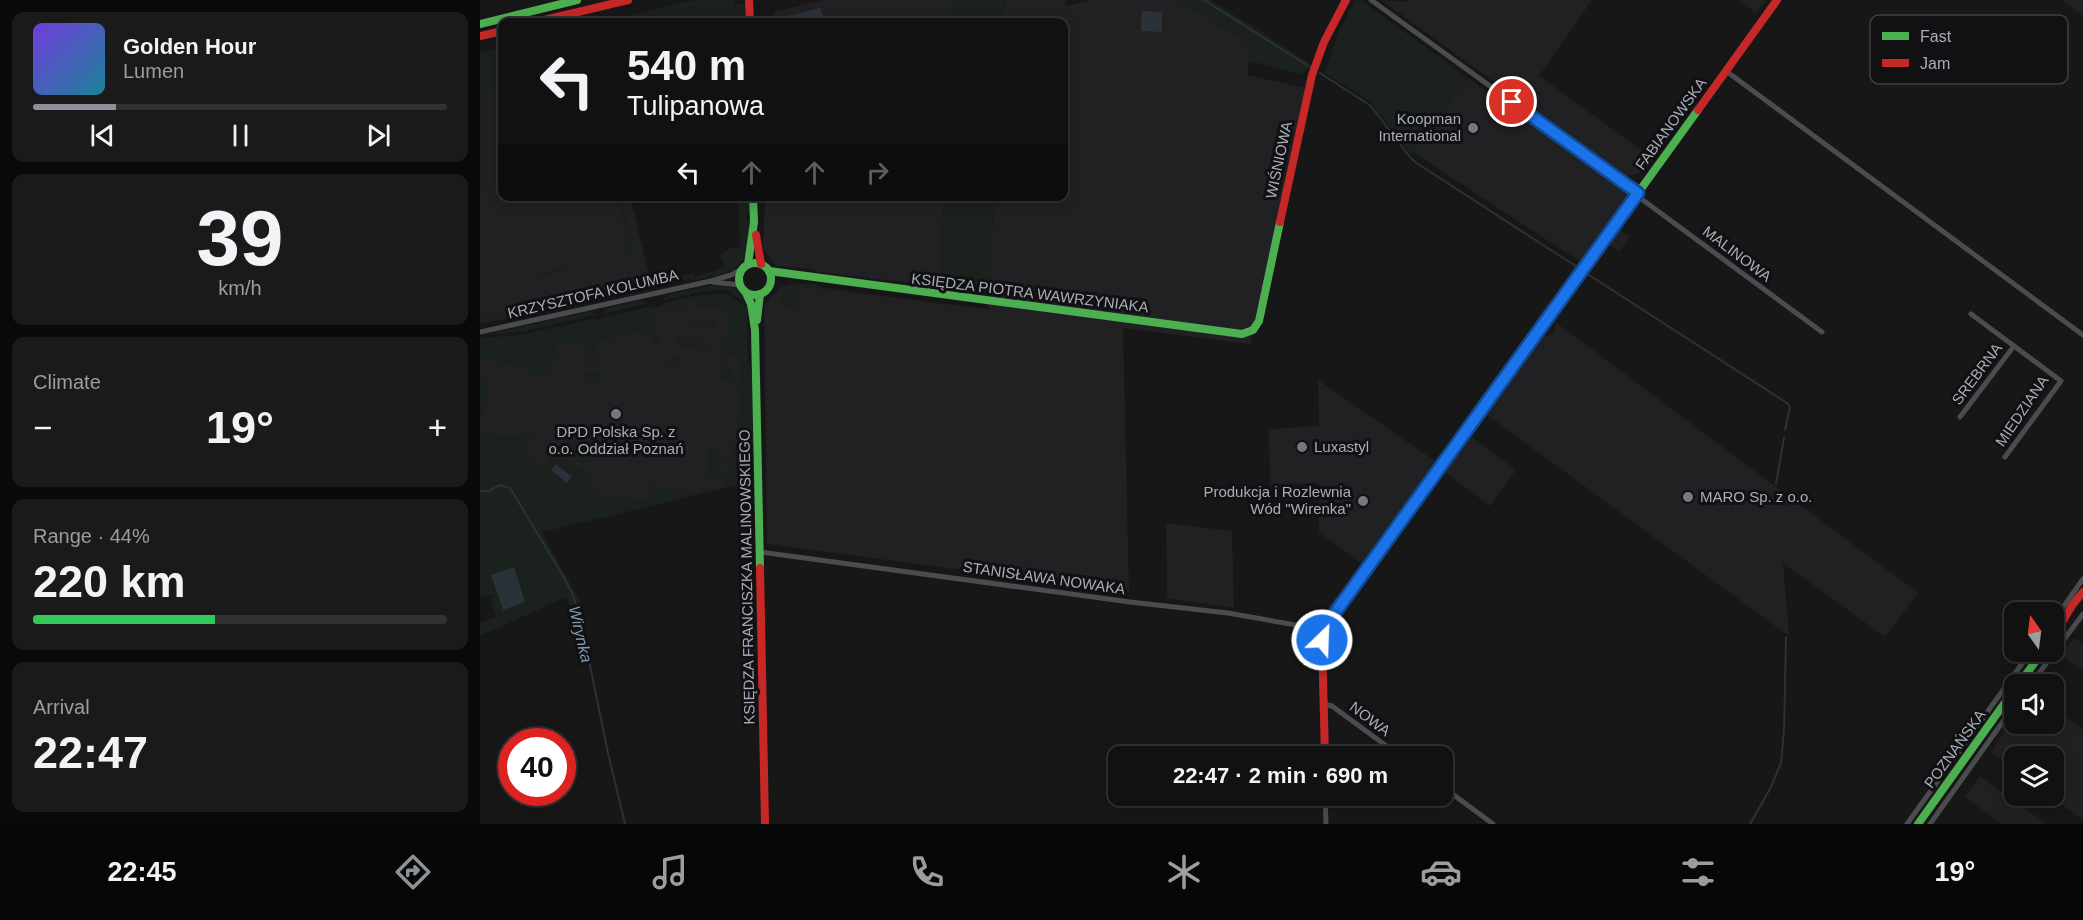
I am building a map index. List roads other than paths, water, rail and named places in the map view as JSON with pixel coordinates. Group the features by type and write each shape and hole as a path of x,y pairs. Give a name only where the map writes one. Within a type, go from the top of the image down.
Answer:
{"main road":[{"path":"504,18 577,0"},
{"path":"553,18 628,0"},
{"path":"749,0 750,18"},
{"name":"WIŚNIOWA","path":"1254,331 1259,321 1312,75 1324,42 1346,0"},
{"name":"FABIANOWSKA","path":"1324,630 1777,0"},
{"path":"480,24 498,20"},
{"path":"480,36 498,32"},
{"path":"753,201 761,264 771,276 770,285 760,294 746,293 740,285 739,277 745,267 754,222"},
{"path":"745,267 761,264"},
{"name":"KSIĘDZA PIOTRA WAWRZYNIAKA","path":"769,271 1238,334 1254,331"},
{"name":"KSIĘDZA PIOTRA WAWRZYNIAKA","path":"770,285 781,280 803,277"},
{"name":"KSIĘDZA FRANCISZKA MALINOWSKIEGO","path":"746,293 751,304 756,330"},
{"name":"KSIĘDZA FRANCISZKA MALINOWSKIEGO","path":"760,294 756,330 765,824"},
{"path":"2064,621 2083,592"},
{"path":"2064,621 2083,600"},
{"path":"1324,630 1322,640 1325,746"},
{"name":"POZNAŃSKA","path":"1918,824 2004,704"}],"street":[{"name":"MALINOWA","path":"1371,0 1822,332"},
{"path":"1726,70 2083,334"},
{"name":"KRZYSZTOFA KOLUMBA","path":"480,332 711,281 731,275 745,267"},
{"name":"KRZYSZTOFA KOLUMBA","path":"711,281 740,285"},
{"name":"MIEDZIANA","path":"1971,314 2061,381 2005,457"},
{"name":"SREBRNA","path":"1960,417 2014,346"},
{"name":"STANISŁAWA NOWAKA","path":"760,552 1238,615 1324,630"},
{"path":"2064,606 2083,579"},
{"path":"2038,674 2083,614"},
{"path":"1907,824 2023,662"},
{"name":"NOWA","path":"1324,704 1332,706 1386,746"},
{"name":"POZNAŃSKA","path":"1930,824 2004,720"},
{"path":"1453,794 1493,824"},
{"path":"1325,806 1326,824"}],"waterway":[{"path":"1204,0 1310,67"},
{"path":"1320,73 1371,106 1415,162 1577,267"},
{"path":"1589,275 1787,403 1790,407 1785,430"},
{"path":"1776,484 1784,438"},
{"name":"Wirynka","path":"480,491 489,491 500,485 510,488 572,593 580,617 625,824"},
{"path":"1750,824 1771,787 1781,763 1786,637"}],"place":[{"name":"Koopman International","path":"1473,128"},
{"name":"DPD Polska Sp. z o.o. Oddział Poznań","path":"616,414"},
{"name":"Luxastyl","path":"1302,447"},
{"name":"MARO Sp. z o.o.","path":"1688,497"},
{"name":"Produkcja i Rozlewnia Wód \"Wirenka\"","path":"1363,501"}]}
